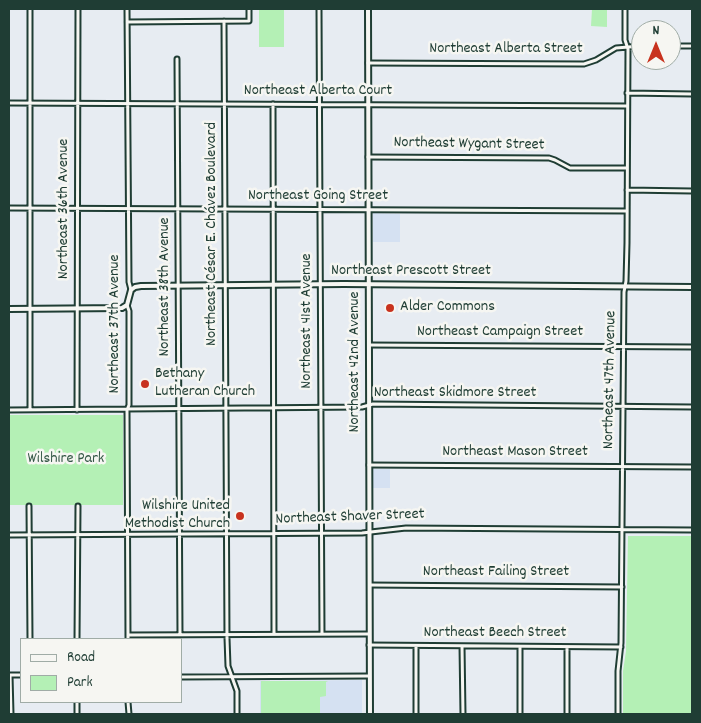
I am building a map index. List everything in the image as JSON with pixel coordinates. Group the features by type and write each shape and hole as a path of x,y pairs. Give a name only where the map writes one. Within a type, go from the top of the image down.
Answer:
{"street":[{"path":"30,9 30,410"},
{"name":"Northeast 36th Avenue","path":"78,9 78,410"},
{"name":"Northeast 37th Avenue","path":"127,9 129,282 131,290 127,305 129,334 129,405 127,410 128,637"},
{"path":"127,22 249,21 249,9"},
{"name":"Northeast 41st Avenue","path":"319,9 322,634"},
{"name":"Northeast 42nd Avenue","path":"368,9 370,714"},
{"name":"Northeast 47th Avenue","path":"618,714 618,671 621,647 627,211 627,46 625,40 625,9"},
{"name":"Northeast César E. Chávez Boulevard","path":"224,21 227,635 228,661 237,691 238,714"},
{"name":"Northeast Alberta Street","path":"368,63 584,64 596,60 616,48 631,46"},
{"name":"Northeast 38th Avenue","path":"177,59 180,635"},
{"path":"627,93 692,94"},
{"name":"Northeast Alberta Court","path":"9,103 627,106"},
{"path":"273,104 274,634"},
{"name":"Northeast Wygant Street","path":"368,157 549,158 570,168 626,168"},
{"path":"627,190 692,191"},
{"name":"Northeast Going Street","path":"9,208 627,211"},
{"name":"Northeast Prescott Street","path":"131,290 141,286 320,284 692,287"},
{"path":"9,309 118,309 127,305"},
{"name":"Northeast Campaign Street","path":"368,345 692,347"},
{"name":"Northeast Skidmore Street","path":"9,410 362,408 386,404 692,407"},
{"name":"Northeast Mason Street","path":"368,465 692,467"},
{"path":"29,506 30,638"},
{"path":"77,638 78,506"},
{"name":"Northeast Shaver Street","path":"9,536 321,533 406,528 692,530"},
{"name":"Northeast Failing Street","path":"369,585 622,587"},
{"path":"128,637 369,634"},
{"name":"Northeast Beech Street","path":"369,645 621,647"},
{"path":"416,646 416,714"},
{"path":"462,646 463,714"},
{"path":"520,647 520,714"},
{"path":"567,647 567,714"},
{"path":"10,675 11,714"},
{"path":"182,677 370,676"}],"shaded area":[{"path":"373,213 400,214 400,242 373,242"},
{"path":"372,469 390,469 390,488 372,488"},
{"path":"362,680 362,714 260,714 260,681"}],"green space":[{"path":"259,9 284,9 284,47 259,47"},
{"path":"592,9 607,9 607,27 591,26"},
{"name":"Wilshire Park","path":"9,415 123,415 123,505 9,505"},
{"path":"628,536 692,536 692,714 623,714"},
{"path":"261,681 328,681 326,682 326,696 320,697 320,714 261,714"}],"place":[{"name":"Alder Commons","path":"390,308"},
{"name":"Bethany Lutheran Church","path":"145,384"},
{"name":"Wilshire United Methodist Church","path":"240,516"}]}
